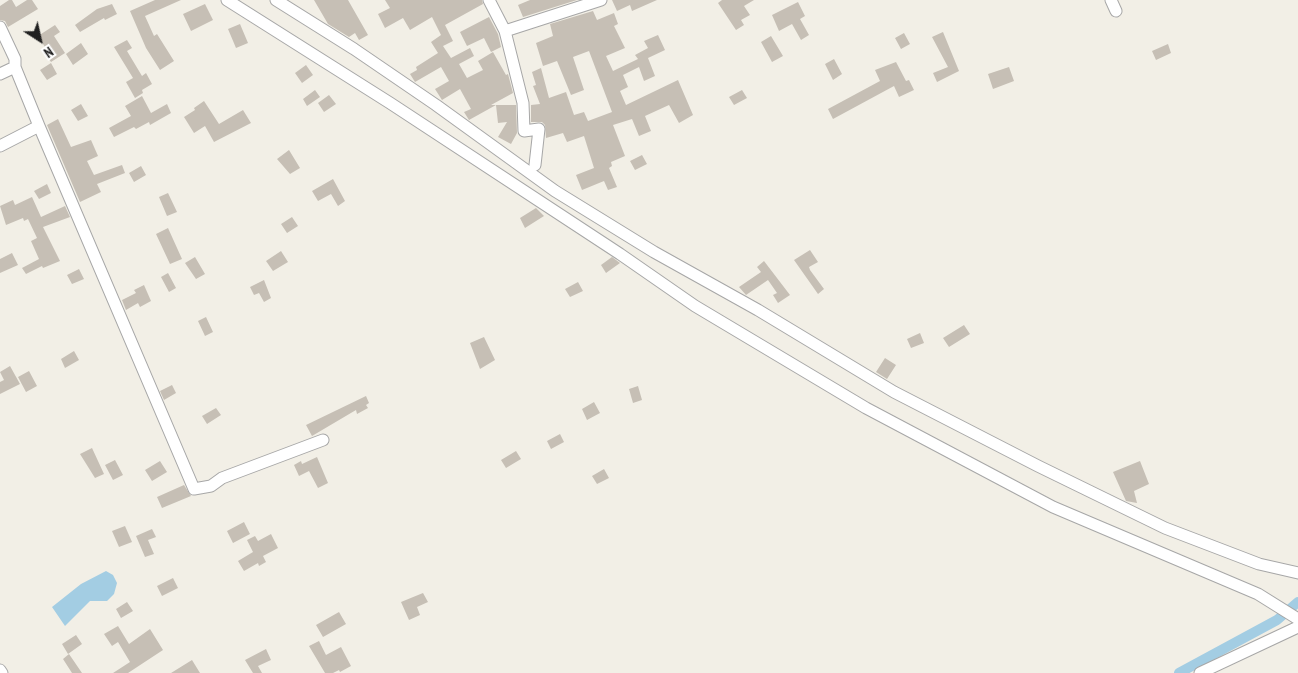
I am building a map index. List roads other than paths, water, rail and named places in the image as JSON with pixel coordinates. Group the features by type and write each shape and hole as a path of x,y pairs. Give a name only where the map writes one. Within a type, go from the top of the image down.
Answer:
{"street":[{"path":"227,0 407,114 620,254 695,306 866,408 1053,507 1206,571 1278,606 1298,619"},
{"path":"276,0 403,82 555,191 654,252 758,310 894,392 1038,466 1165,528 1259,564 1298,573"},
{"path":"489,0 505,31 523,103 524,131 539,129 535,165"},
{"path":"505,31 601,0"},
{"path":"0,27 15,59 15,66 39,126 194,489 211,486 222,478 323,440"},
{"path":"0,74 15,66"},
{"path":"0,146 39,126"},
{"path":"1200,673 1298,627"}],"water":[{"path":"106,571 113,575 117,583 114,594 107,601 90,601 65,626 52,607 81,584"}],"waterway":[{"path":"1179,673 1277,620 1298,602"}]}
